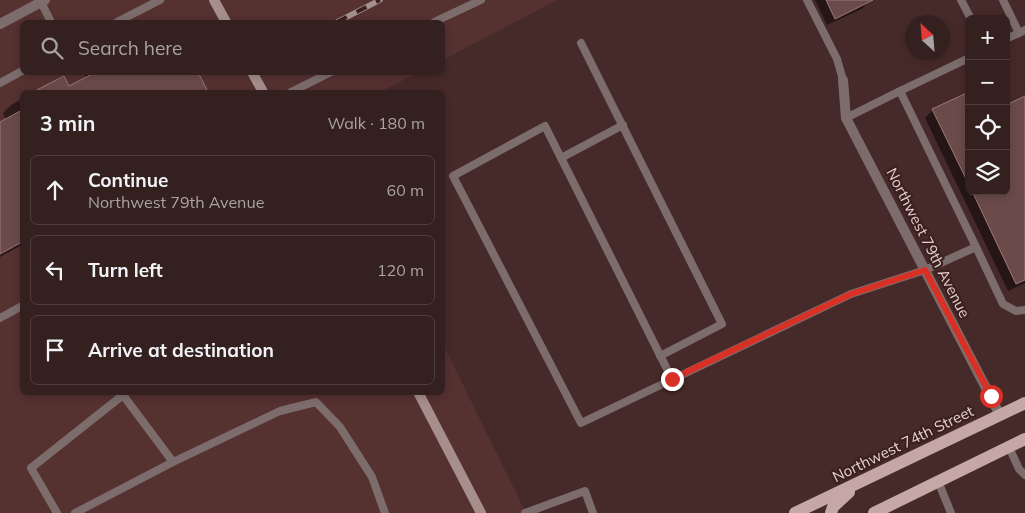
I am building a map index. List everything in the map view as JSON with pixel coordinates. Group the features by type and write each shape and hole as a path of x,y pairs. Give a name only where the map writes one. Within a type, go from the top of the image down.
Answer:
{"main road":[{"path":"214,0 225,20"},
{"path":"254,75 262,90"},
{"path":"420,395 481,513"},
{"name":"Northwest 74th Street","path":"795,513 1025,403"},
{"path":"874,513 1025,439"},
{"path":"831,513 834,507 856,484"}],"street":[{"path":"0,24 43,1"},
{"name":"Northwest 79th Avenue","path":"843,80 846,118 1000,415"}],"lane":[{"path":"120,20 160,0"},
{"path":"438,20 481,0"},
{"path":"807,0 837,59 843,80"},
{"path":"962,0 969,15"},
{"path":"1003,0 1022,32 1010,37"},
{"path":"43,1 50,20"},
{"path":"581,43 722,324 660,356"},
{"path":"846,118 965,60"},
{"path":"0,83 20,72"},
{"path":"295,90 325,75"},
{"path":"900,91 1003,304 1016,311 1025,310"},
{"path":"561,158 622,125"},
{"path":"672,379 545,126 454,176 581,423 851,294 925,270 976,247"},
{"path":"0,318 20,307"},
{"path":"56,513 31,468 123,395 173,462"},
{"path":"75,513 86,510 173,462 280,411 316,402 340,427 372,477 386,513"},
{"path":"1009,447 1019,469 1025,476"},
{"path":"938,481 951,513"},
{"path":"526,513 585,491 593,513"}],"shaded area":[{"path":"0,0 557,0 445,59 445,20 20,20 20,75 414,75 384,90 20,90 20,395 445,395 445,348 526,513 0,513"}],"building":[{"path":"826,0 873,0 835,19"},
{"path":"90,75 200,75 207,90 37,90 64,76 69,86"},
{"path":"965,94 965,177 932,109"},
{"path":"1025,96 1025,280 1016,284 974,195 1010,195 1010,103"},
{"path":"20,111 20,243 0,254 0,122"}],"railway":[{"path":"341,20 380,0"}],"route":[{"path":"672,379 851,294 925,270 991,396"}]}
